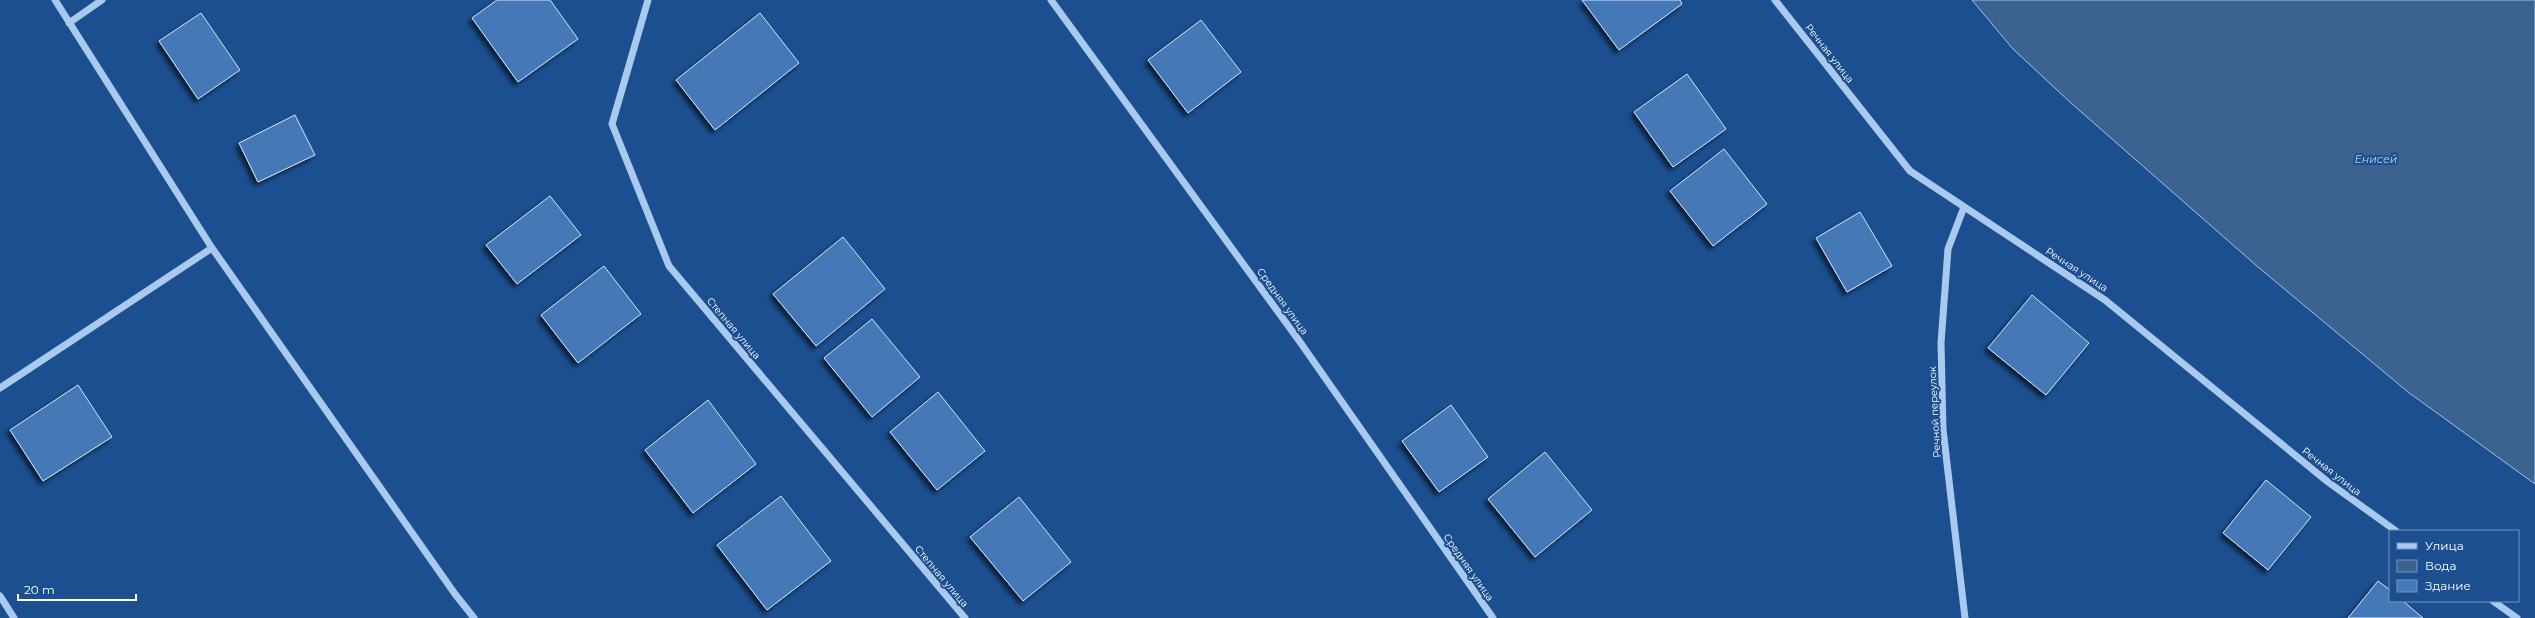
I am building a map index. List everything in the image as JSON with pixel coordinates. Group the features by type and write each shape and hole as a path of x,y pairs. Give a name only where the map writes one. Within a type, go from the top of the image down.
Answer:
{"street":[{"path":"55,0 212,248 455,594 474,618"},
{"path":"69,23 102,0"},
{"name":"Степная улица","path":"648,0 612,124 669,266 965,618"},
{"name":"Средняя улица","path":"1051,0 1300,342 1492,618"},
{"name":"Речная улица","path":"1775,0 1910,171 2106,300 2328,482 2395,530"},
{"name":"Речной переулок","path":"1964,207 1948,249 1940,343 1943,429 1965,618"},
{"path":"0,388 212,248"},
{"path":"0,596 14,618"},
{"path":"2494,602 2517,618"}],"water":[{"name":"Енисей","path":"1972,0 2535,0 2535,484 2408,392 2258,267 2071,103 2013,49"}],"building":[{"path":"497,0 550,0 578,39 518,82 472,18"},
{"path":"1582,0 1680,0 1682,4 1619,50"},
{"path":"201,13 240,70 198,99 159,41"},
{"path":"760,13 799,63 715,130 676,80"},
{"path":"1201,20 1241,72 1188,113 1148,60"},
{"path":"1687,74 1726,129 1673,167 1634,112"},
{"path":"295,115 315,155 258,182 239,143"},
{"path":"1724,149 1767,204 1713,246 1670,191"},
{"path":"550,196 581,235 517,284 486,245"},
{"path":"1860,212 1892,266 1847,292 1816,238"},
{"path":"843,237 885,289 816,346 773,294"},
{"path":"604,266 641,314 578,363 541,315"},
{"path":"2032,295 2089,343 2046,395 1988,348"},
{"path":"872,319 920,377 872,417 824,358"},
{"path":"78,385 112,437 43,481 10,430"},
{"path":"938,392 985,451 937,490 890,432"},
{"path":"708,400 756,464 693,513 645,450"},
{"path":"1451,405 1488,457 1439,492 1402,441"},
{"path":"1545,452 1592,510 1535,557 1488,499"},
{"path":"2266,480 2311,517 2268,570 2223,533"},
{"path":"781,496 831,561 767,610 717,545"},
{"path":"1019,497 1071,562 1023,601 970,537"},
{"path":"2378,581 2389,589 2389,602 2404,602 2423,618 2348,618"}]}
